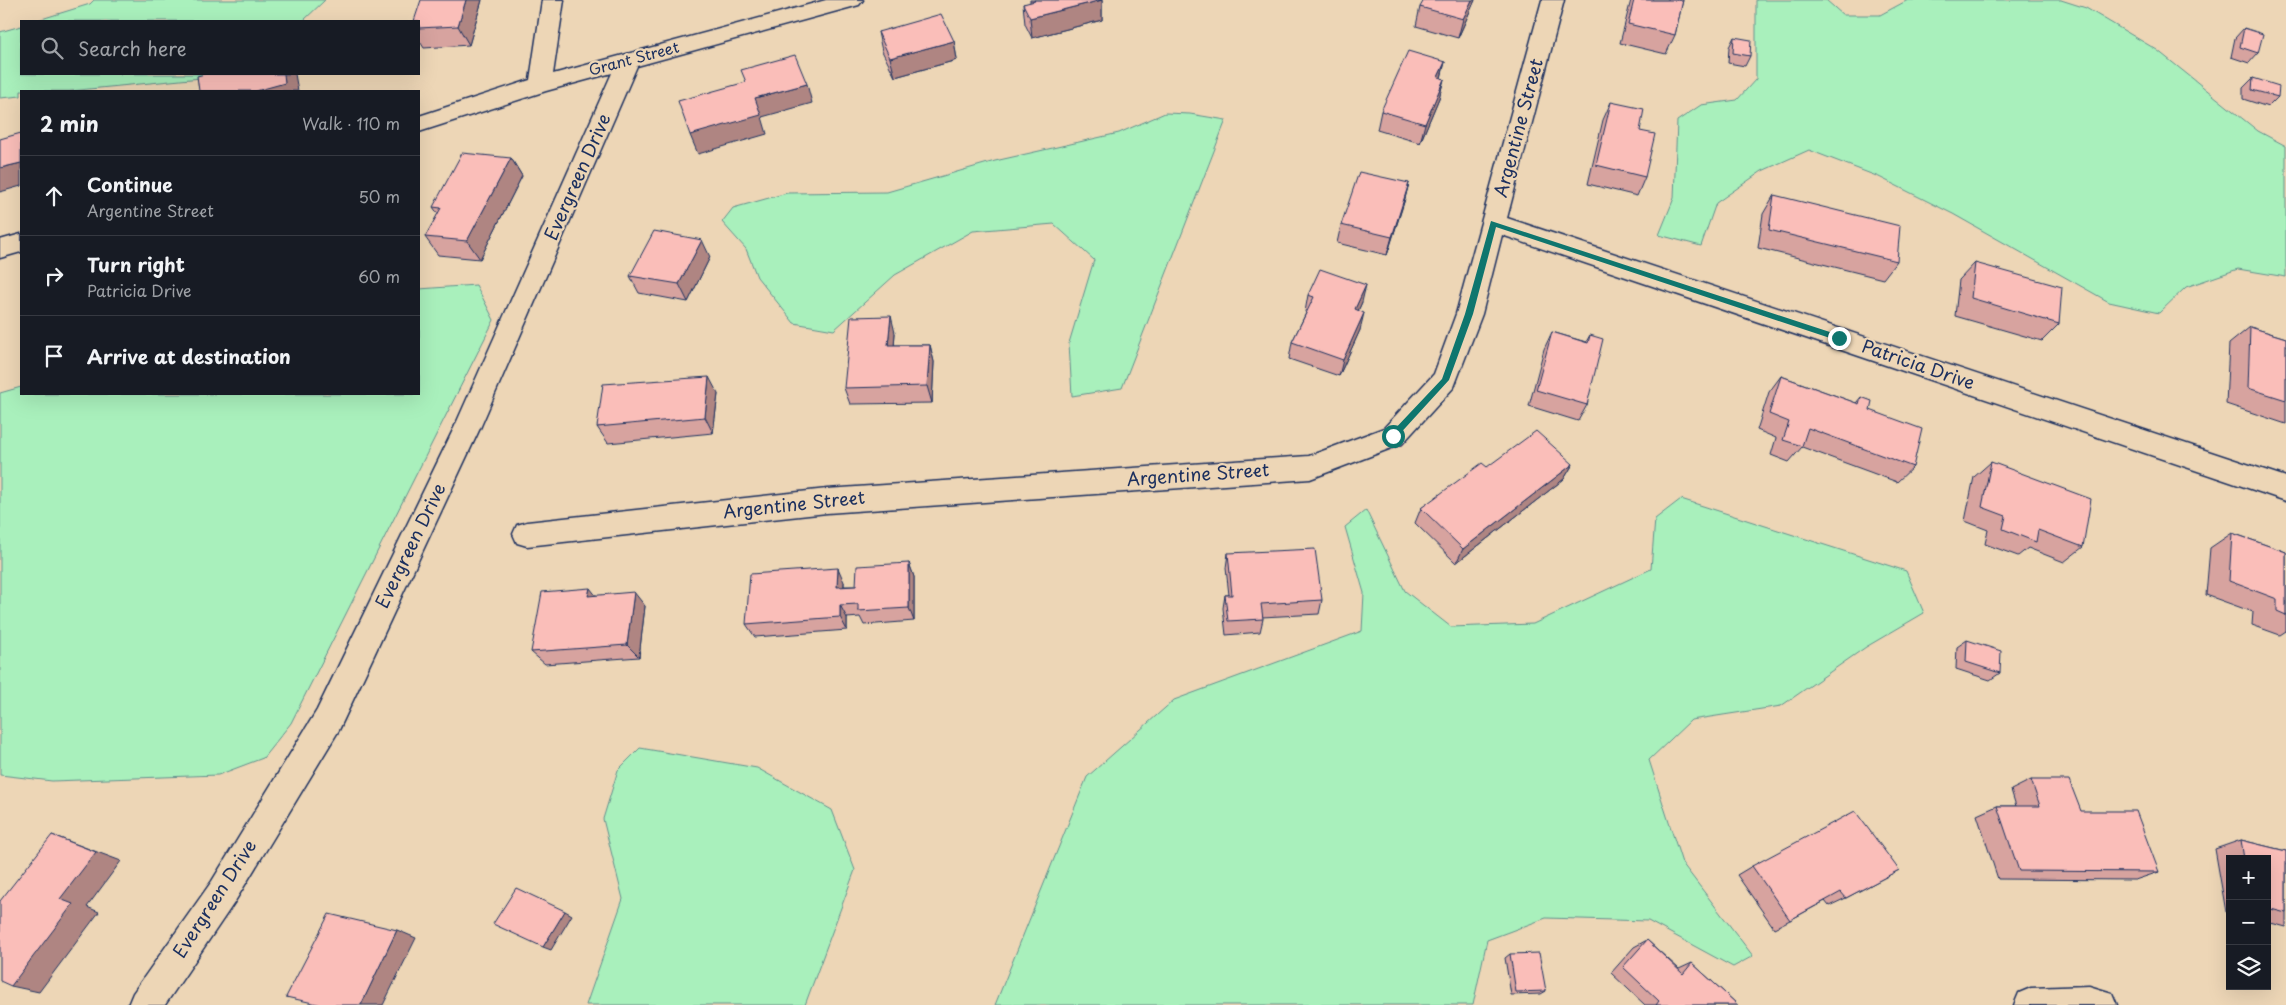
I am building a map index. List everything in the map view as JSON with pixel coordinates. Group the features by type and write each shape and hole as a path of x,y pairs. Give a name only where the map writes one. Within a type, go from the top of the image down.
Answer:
{"street":[{"path":"540,85 553,0"},
{"name":"Grant Street","path":"420,124 540,85 852,0"},
{"name":"Argentine Street","path":"527,534 826,500 1310,467 1393,436 1445,380 1469,314 1553,0"},
{"name":"Evergreen Drive","path":"145,1005 223,892 328,720 468,426 629,60"},
{"name":"Patricia Drive","path":"1493,223 2286,489"},
{"path":"0,249 20,243"},
{"path":"2031,1005 2089,1003 2100,1005"}],"green space":[{"path":"94,0 325,0 304,20 38,20 90,4"},
{"path":"1756,0 1826,0 1843,15 1880,15 1908,0 2061,0 2086,8 2157,50 2258,131 2286,146 2286,277 2238,269 2186,287 2159,313 2109,302 1953,214 1879,177 1809,150 1762,171 1716,203 1701,246 1659,235 1674,198 1677,121 1701,105 1737,100 1756,79"},
{"path":"20,26 20,75 223,75 79,90 20,90 20,96 0,98 0,32"},
{"path":"1165,113 1190,114 1226,120 1122,388 1072,396 1069,343 1094,260 1054,224 973,231 895,275 834,330 794,323 757,277 746,249 722,222 733,208 787,193 887,192 995,161 1119,133"},
{"path":"476,285 494,320 291,723 263,758 218,775 52,781 0,775 0,393 20,387 20,395 420,395 420,289"},
{"path":"1681,499 1906,571 1924,613 1866,647 1781,706 1691,720 1649,760 1682,863 1753,956 1733,967 1648,921 1546,918 1487,940 1473,1005 995,1005 1087,777 1174,700 1362,631 1364,593 1345,527 1366,510 1405,591 1451,627 1533,624 1651,569 1655,519"},
{"path":"640,748 757,768 832,810 855,870 805,1005 586,1005 623,899 603,819 618,770"}],"building":[{"path":"421,0 466,0 458,26 420,28 420,20 414,20"},
{"path":"1034,0 1102,0 1030,18 1023,4"},
{"path":"1424,0 1472,0 1463,19 1420,7"},
{"path":"1634,0 1683,0 1675,35 1628,24"},
{"path":"941,14 954,41 890,58 878,32"},
{"path":"2244,28 2263,34 2258,53 2240,47"},
{"path":"1734,37 1751,40 1750,56 1733,53"},
{"path":"1408,51 1445,62 1438,77 1444,79 1425,124 1381,111"},
{"path":"795,55 807,84 755,98 761,115 690,135 678,101 746,82 741,70"},
{"path":"284,75 285,83 260,90 199,90 197,76"},
{"path":"2253,78 2279,86 2278,97 2252,90"},
{"path":"1611,102 1644,109 1640,131 1655,134 1645,177 1596,165"},
{"path":"20,133 20,163 0,168 0,139"},
{"path":"462,153 511,158 467,241 425,237 441,208 433,207"},
{"path":"1359,172 1409,183 1392,237 1341,225"},
{"path":"1774,195 1900,226 1897,261 1769,230"},
{"path":"654,231 702,240 679,284 630,276"},
{"path":"1975,263 2062,287 2059,324 1971,298"},
{"path":"1320,269 1366,285 1355,309 1364,313 1343,360 1292,342 1314,297 1308,295"},
{"path":"891,316 888,345 930,345 927,386 844,388 851,317"},
{"path":"2250,327 2286,338 2286,400 2248,388"},
{"path":"1552,332 1588,343 1590,335 1603,339 1587,405 1536,390"},
{"path":"1781,376 1859,404 1861,397 1872,401 1870,410 1922,429 1913,467 1808,428 1802,446 1783,440 1789,422 1769,414"},
{"path":"709,377 705,417 597,427 603,384"},
{"path":"1536,431 1573,464 1463,549 1421,508 1482,463 1487,467"},
{"path":"1991,462 2091,499 2083,547 2038,530 2036,542 2003,529 2006,516 1982,507"},
{"path":"2232,533 2286,552 2286,615 2277,611 2277,599 2229,581"},
{"path":"1315,549 1322,600 1261,604 1263,619 1228,621 1225,595 1232,595 1228,553"},
{"path":"909,563 909,608 858,611 858,604 840,605 840,617 746,624 750,574 838,568 837,587 856,586 857,566"},
{"path":"590,588 588,596 634,592 627,645 531,652 542,592"},
{"path":"1967,640 2001,651 2000,673 1966,662"},
{"path":"2031,780 2069,780 2081,811 2136,811 2159,872 2019,871 1997,806 2040,806"},
{"path":"1855,811 1899,870 1846,898 1841,892 1790,920 1752,866"},
{"path":"52,835 96,852 60,899 73,904 11,986 0,981 0,901"},
{"path":"2241,840 2286,851 2286,913 2271,909 2271,855 2243,855"},
{"path":"516,888 565,911 543,947 493,924"},
{"path":"329,914 397,930 361,1005 322,1005 286,997"},
{"path":"1647,940 1683,974 1692,963 1738,1005 1656,1005 1659,1001 1623,967"},
{"path":"1539,953 1546,991 1516,992 1510,954"}],"route":[{"path":"1393,436 1445,380 1469,314 1493,223 1839,338"}]}
